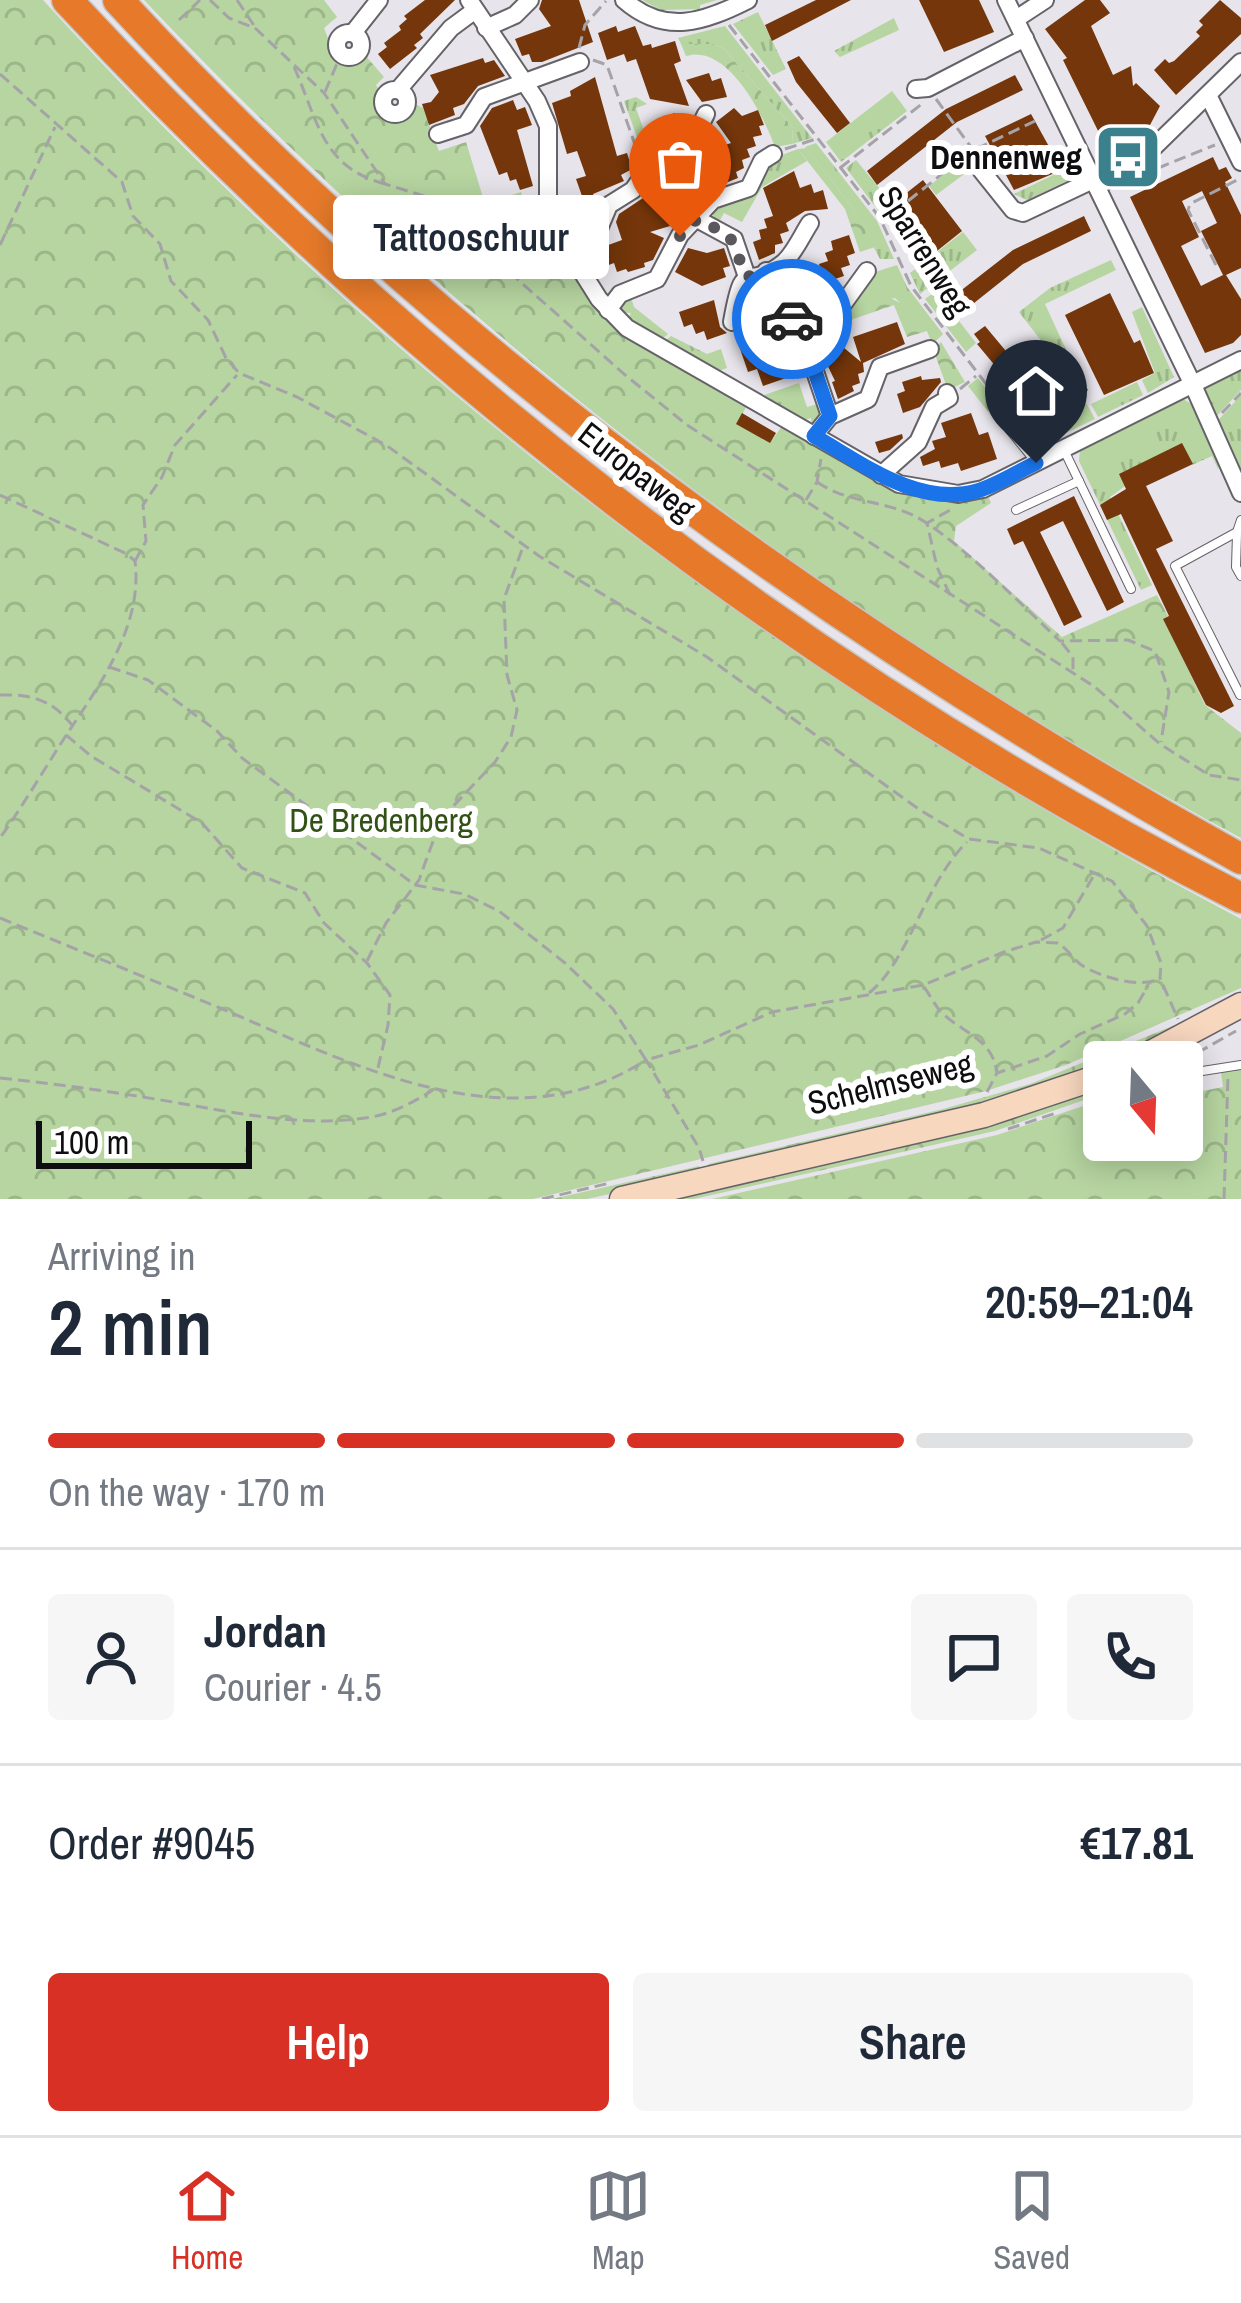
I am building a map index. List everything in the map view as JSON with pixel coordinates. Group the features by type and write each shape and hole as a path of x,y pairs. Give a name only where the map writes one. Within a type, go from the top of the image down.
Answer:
{"highway":[{"name":"Europaweg","path":"67,0 220,159 311,244 442,360 640,520 752,602 1027,780 1241,898"},
{"name":"Europaweg","path":"118,0 318,199 418,290 600,442 791,584 936,680 1241,859"}],"main road":[{"path":"1179,1041 1241,1005"},
{"name":"Schelmseweg","path":"623,1190 707,1180 984,1115 1083,1072"}],"street":[{"path":"341,54 350,57 361,48 353,33 379,0"},
{"path":"486,28 515,15 530,0"},
{"path":"624,0 642,14 678,25 720,14 748,0"},
{"path":"1006,0 1241,493"},
{"path":"1016,19 1045,0"},
{"path":"398,90 472,5 548,126 548,204 555,229 608,310 627,328 881,475 914,489 964,494 983,489 1241,360"},
{"path":"916,89 928,88 1025,38"},
{"path":"438,134 466,125 484,97 580,62"},
{"path":"981,170 1013,210 1023,213 1131,165 1241,62"},
{"path":"1208,94 1241,162"},
{"path":"567,249 598,230 609,205 633,190 651,164 690,146 706,113"},
{"path":"608,310 620,294 657,279 680,236 713,200 749,188 762,161 772,154"},
{"path":"673,156 697,219 734,239 747,277"},
{"path":"732,322 738,284 786,261 810,223"},
{"path":"766,271 779,309 799,324 830,416"},
{"path":"799,324 841,307 867,271"},
{"path":"818,438 830,416 868,399 880,367 930,350"},
{"path":"881,475 918,442 934,407 949,398 947,393"}],"lane":[{"path":"1014,427 1036,463"},
{"path":"1063,449 1131,589"},
{"path":"1016,510 1078,481"},
{"path":"1241,520 1236,567 1241,577"},
{"path":"1237,532 1175,566 1240,694"},
{"path":"1203,1072 1228,1072 1241,1065"}],"path":[{"path":"179,20 200,0"},
{"path":"210,0 229,18 255,28"},
{"path":"237,0 255,28 324,93 386,184"},
{"path":"608,0 585,25 580,62 590,59 607,65 639,156 651,164"},
{"name":"Sparrenweg","path":"720,14 880,218 911,286 1014,427"},
{"path":"324,93 341,54"},
{"path":"294,65 311,104 312,119 342,166 359,177 424,196 687,425 1096,687 1160,744 1209,776 1241,780"},
{"path":"0,74 122,182 133,216 160,244 171,280 208,320 238,374 312,404 386,445 524,544 707,657 920,810 969,839 1039,848 1112,881 1138,912 1157,950 1160,979 1179,1041 1241,1028"},
{"path":"840,168 934,95 974,150"},
{"path":"908,201 974,150 1034,121"},
{"path":"0,245 56,127"},
{"path":"772,154 818,139"},
{"path":"1131,165 1142,176 1223,143"},
{"path":"1216,265 1188,210 1190,204 1241,178"},
{"path":"509,269 531,236 555,229"},
{"path":"0,838 109,668 137,594 135,561 146,541 143,505 175,445 238,374"},
{"path":"947,393 979,374"},
{"path":"1210,426 1241,393"},
{"path":"805,502 817,482 818,438"},
{"path":"817,482 838,496 868,499 928,523 1060,641 1073,657 1072,674"},
{"path":"928,523 951,510 964,494"},
{"path":"0,495 108,543 135,561"},
{"path":"928,523 937,567 950,595"},
{"path":"367,963 386,923 415,885 441,819 506,749 517,710 507,675 504,599 524,544"},
{"path":"1060,641 1128,640 1155,651 1169,692 1160,744"},
{"path":"109,668 148,680 217,731 242,758 415,885 464,895 499,910 565,963 613,1010 646,1060 699,1148 707,1180"},
{"path":"0,695 43,699 73,726"},
{"path":"66,736 202,823 242,868 305,893 333,934 367,963 390,995 377,1072"},
{"path":"862,997 880,984 931,889 969,839"},
{"path":"0,918 410,1085 488,1097 536,1097 606,1082 646,1060 699,1045 772,1012 923,986 1036,942 1064,928 1094,874"},
{"path":"1036,942 1058,943 1097,973 1148,984 1160,979"},
{"path":"923,986 940,1012 978,1037 995,1060 997,1072 1047,1056 1079,1034 1125,1014 1138,1004 1148,984"},
{"name":"Schelmseweg","path":"997,1072 987,1093 1007,1087"},
{"path":"1228,1072 1241,1083"},
{"path":"1224,1199 1228,1072"},
{"path":"0,1078 57,1082 250,1116 335,1120 396,1110 434,1089"},
{"path":"542,1199 623,1190"}],"green space":[{"name":"De Bredenberg","path":"0,0 43,0 174,137 311,268 454,393 602,512 755,624 913,729 1075,828 1241,919 1241,988 1121,1041 1083,1041 1083,1058 1066,1065 986,1091 533,1199 0,1199"},
{"path":"144,0 324,0 337,17 324,28 334,54 349,61 364,54 384,77 376,85 381,93 379,104 388,116 403,118 413,103 423,108 439,151 466,142 485,204 521,192 534,232 549,228 555,238 534,252 549,278 572,266 594,302 747,405 739,421 773,439 782,426 897,489 987,494 991,503 956,526 954,541 1062,637 1157,595 1205,705 1241,733 1241,838 942,662 659,463 392,242"},
{"path":"642,0 717,0 700,9 661,10"},
{"path":"758,12 786,69 773,75 733,24"},
{"path":"894,18 899,30 840,57 834,51"},
{"path":"725,26 812,138 792,144 793,128 723,48 681,44 678,38"},
{"path":"681,44 723,48 793,128 792,144 775,147 752,100 729,70 701,55 686,56"},
{"path":"892,91 907,111 841,162 826,142"},
{"path":"636,97 647,104 636,108 651,151 643,154 624,101"},
{"path":"816,143 877,221 894,259 880,259 852,207 805,147"},
{"path":"806,148 852,207 875,247 860,252 845,209 798,149"},
{"path":"798,149 807,161 762,187 742,222 724,213 715,221 712,211 756,192 770,164"},
{"path":"972,153 979,163 936,195 929,186"},
{"path":"856,160 898,211 886,221 846,168"},
{"path":"1072,166 1069,180 1027,200 1014,194"},
{"path":"963,232 977,250 920,294 910,273"},
{"path":"1111,260 1116,270 1045,304 1074,367 1070,370 1060,358 1056,360 1019,312 1050,288"},
{"path":"897,265 907,287 943,334 938,339 895,298 848,308 872,273"},
{"path":"749,282 765,283 776,316 755,323 746,290"},
{"path":"936,291 976,343 966,352 925,299"},
{"path":"886,296 909,307 938,339 932,344 927,331 907,337 894,305 839,324 818,366 811,337 820,323"},
{"path":"631,297 634,307 668,334 662,339 628,319 631,313 620,312 624,300"},
{"path":"1142,307 1174,377 1148,393 1142,380 1155,373 1132,312"},
{"path":"671,336 707,354 721,349 727,368 718,371 665,341"},
{"path":"941,342 965,382 948,390 933,349"},
{"path":"1241,368 1241,390 1212,421 1202,389"},
{"path":"978,378 1010,420 1001,428 968,386"},
{"path":"1137,382 1143,395 1098,417 1091,404"},
{"path":"799,383 807,407 818,404 822,415 812,424 811,418 804,420 761,396"},
{"path":"1241,395 1241,483 1214,425"},
{"path":"1084,399 1095,419 1047,442 1034,439"},
{"path":"1183,399 1195,406 1221,459 1218,469 1212,456 1192,465 1182,445 1110,497 1152,585 1141,590 1079,461 1080,449"},
{"path":"868,502 907,528 896,545 857,518"},
{"path":"1175,1025 1178,1031 1157,1041 1136,1041"},
{"path":"1083,1062 1083,1073 1009,1098 709,1172 708,1164 1030,1084"},
{"path":"1241,1068 1241,1199 712,1199 997,1135 1083,1106 1083,1161 1203,1161 1203,1091 1223,1087 1221,1072"},
{"path":"1083,1089 1083,1100 995,1131 694,1199 656,1199"},
{"path":"699,1166 701,1174 587,1199 552,1199"}],"building":[{"path":"425,0 455,0 420,34 423,38 414,45 417,48 390,69 378,54 401,30 404,16"},
{"path":"542,0 579,0 593,42 542,62 532,62 529,54 522,56 515,39 551,26 539,9"},
{"path":"816,0 851,0 772,41 765,25"},
{"path":"919,0 979,0 994,32 944,52"},
{"path":"1085,0 1100,0 1110,13 1091,26 1113,75 1131,66 1133,86 1136,83 1160,106 1150,125 1109,153 1063,60 1067,58 1045,29"},
{"path":"1220,0 1241,18 1241,34 1176,95 1154,70 1165,59 1174,61 1200,36 1196,32 1203,25 1199,21"},
{"path":"616,26 618,32 635,26 643,46 675,41 681,61 674,64 689,106 650,99 636,59 627,62 624,54 607,60 598,33"},
{"path":"799,56 850,123 837,133 796,82 787,62"},
{"path":"483,58 485,63 494,60 505,76 478,86 464,104 453,108 455,115 429,125 422,104 439,92 430,75"},
{"path":"709,73 712,81 721,78 727,97 702,102 686,80"},
{"path":"1015,75 1023,90 957,122 877,185 867,171 946,109"},
{"path":"595,77 617,156 627,153 632,169 621,175 624,181 593,194 596,204 585,198 590,214 571,230 564,212 566,202 582,196 576,179 586,176 577,151 567,154 552,103 571,96 570,91"},
{"path":"513,100 517,110 525,107 532,125 517,130 533,186 520,190 507,172 499,175 480,126 492,108"},
{"path":"734,108 742,116 758,110 762,135 753,137 756,146 747,149 750,157 742,160 744,168 736,172 738,178 703,192 691,166 728,154 725,145 731,143 716,122"},
{"path":"675,113 681,136 651,150 647,140 653,138 651,131 660,128 657,119"},
{"path":"1031,114 1062,170 1014,190 985,136"},
{"path":"1213,157 1219,170 1226,167 1232,178 1225,182 1241,215 1241,268 1226,275 1241,299 1241,335 1233,343 1205,353 1130,197","holes":["1202,191 1217,223 1201,231 1223,275 1201,286 1181,246 1199,237 1182,201"]},
{"path":"794,171 800,188 811,184 814,193 823,190 828,209 805,211 786,223 789,231 780,234 783,243 759,260 753,242 761,239 759,230 767,228 764,219 773,216 763,188"},
{"path":"923,180 962,231 932,255 895,202"},
{"path":"662,192 663,197 669,196 675,214 667,217 670,226 650,232 664,238 653,260 628,272 617,272 614,263 606,266 600,248 622,240 616,222 619,214"},
{"path":"1084,216 1091,231 1023,264 956,317 945,303 1013,250"},
{"path":"849,235 855,253 847,256 850,265 841,268 844,276 835,279 838,288 830,291 832,297 801,309 790,301 784,285 822,273 819,264 828,261 825,253 833,250 831,241"},
{"path":"546,244 562,271 550,278 534,251"},
{"path":"688,248 707,253 724,248 730,266 723,268 726,277 702,286 675,272"},
{"path":"1110,293 1134,343 1140,340 1154,373 1104,395 1065,315"},
{"path":"714,300 720,327 727,333 707,340 704,331 696,334 692,324 684,327 679,312"},
{"path":"745,320 750,332 763,327 766,336 775,333 789,377 763,386 757,369 748,372 735,334"},
{"path":"897,322 905,344 863,363 860,383 838,399 824,358 843,347 861,362 853,337"},
{"path":"985,326 1052,406 1066,395 1065,377 1075,389 1083,383 1088,390 1047,428 977,344 974,334"},
{"path":"921,376 941,382 920,407 903,413 897,394 905,391 902,382"},
{"path":"742,413 776,433 770,443 736,424"},
{"path":"971,413 979,435 988,432 997,459 961,471 958,463 941,468 939,461 923,466 920,457 935,449 932,441 946,437 941,423"},
{"path":"902,434 890,450 879,453 875,442"},
{"path":"1182,443 1193,464 1146,486 1173,541 1156,549 1234,706 1221,713 1206,705 1163,619 1169,616 1121,514 1107,520 1100,505 1126,489 1119,474"},
{"path":"1074,496 1124,602 1107,611 1063,521 1040,532 1082,617 1064,626 1023,541 1014,545 1007,529"}],"way so far":[{"path":"680,236 697,219 729,235 747,277 766,271 779,309 792,319"}],"place":[{"name":"Dennenweg","path":"1128,157"},
{"name":"Tattooschuur","path":"680,236"}],"route":[{"path":"792,319 799,324 830,416 814,436 899,484 939,493 983,489 1036,463"}]}
